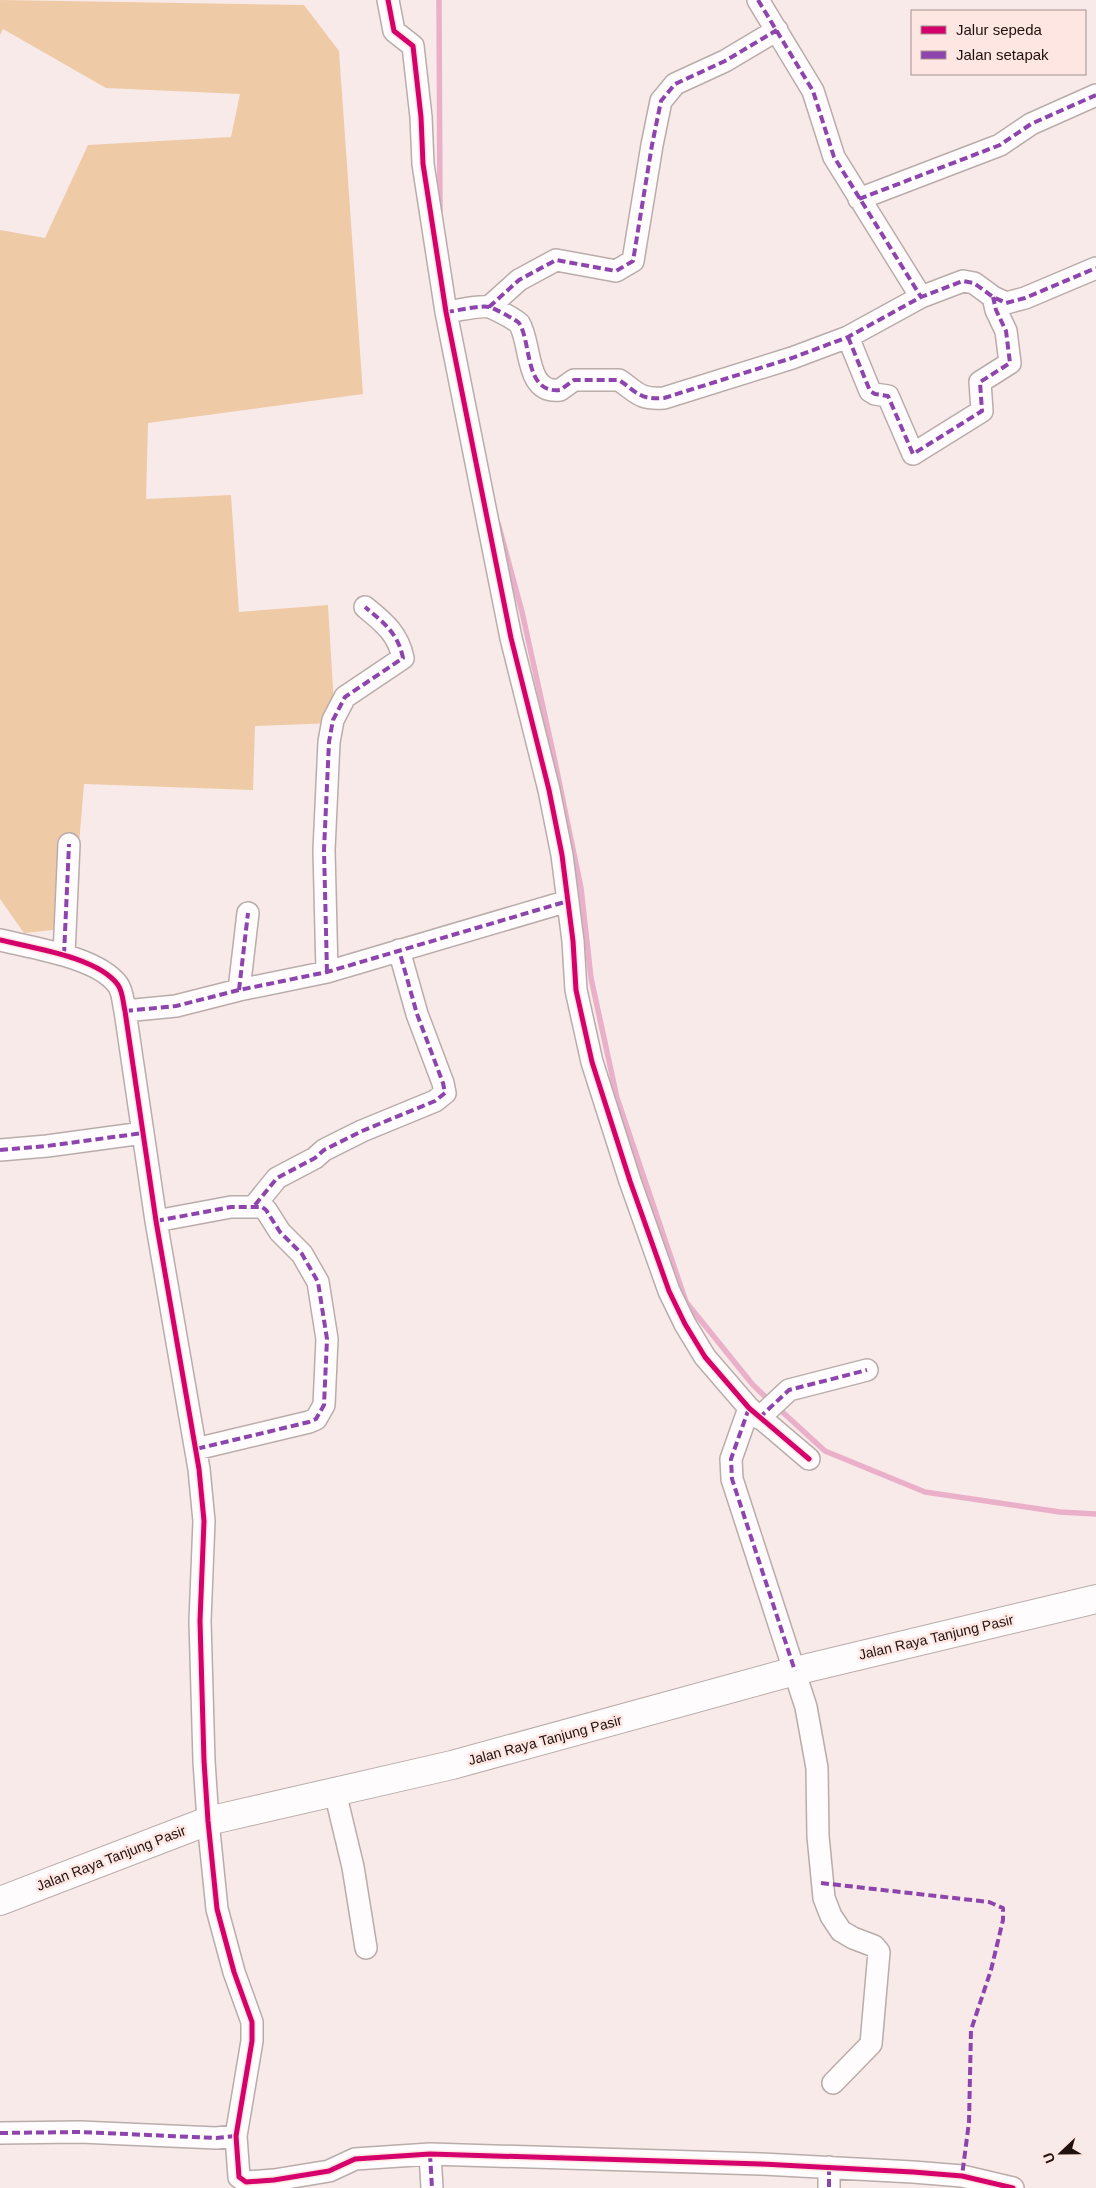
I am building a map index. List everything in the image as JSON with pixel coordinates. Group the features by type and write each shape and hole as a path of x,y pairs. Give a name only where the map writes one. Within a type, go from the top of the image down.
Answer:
{"street":[{"path":"388,0 394,31 413,46 421,117 423,164 454,311 511,638 549,790 562,855 576,990 592,1062 630,1181 669,1291 684,1324 705,1357 756,1414 809,1459"},
{"path":"758,0 813,92 834,157 921,297"},
{"path":"489,307 519,280 556,260 616,270 633,261 661,100 676,84 725,61 777,30"},
{"path":"859,199 1000,145 1031,124 1096,95"},
{"path":"454,311 489,307 519,323 534,374 542,386 557,390 574,380 619,380 636,394 657,399 792,358 848,337 921,297 963,281 974,283 993,297 1006,303 1096,268"},
{"path":"848,337 870,390 875,394 888,396 913,454 982,411 980,382 1010,362 1006,331 996,310 993,297"},
{"path":"326,972 324,850 329,742 333,720 345,697 403,658 386,623 365,607"},
{"path":"64,955 69,844"},
{"path":"125,1011 176,1006 239,990 326,972 568,901"},
{"path":"239,990 248,913"},
{"path":"0,940 64,955 102,972 118,986 125,1011 156,1221 196,1449 204,1521 200,1622 204,1761 208,1821 217,1909 234,1972 252,2022 252,2041 236,2141 239,2177 246,2182 274,2180 329,2171 355,2158 430,2154 828,2178 962,2176 1014,2188"},
{"path":"255,1205 277,1178 315,1158 324,1150 362,1131 435,1101 444,1094 443,1083 417,1014 399,950"},
{"path":"0,1150 48,1146 143,1133"},
{"path":"156,1221 231,1207 255,1205 266,1210 280,1232 302,1254 318,1282 327,1339 324,1405 316,1419 196,1449"},
{"path":"833,2083 871,2044 878,1952 874,1946 853,1938 841,1930 831,1916 824,1898 818,1836 817,1768 806,1708 732,1479 731,1459 756,1414 789,1390 867,1370"},
{"name":"Jalan Raya Tanjung Pasir","path":"0,1901 208,1821 452,1765 795,1672 1096,1599"},
{"path":"335,1792 354,1867 366,1948"},
{"path":"0,2133 80,2132 216,2138 236,2141"},
{"path":"430,2154 432,2188"}],"shaded area":[{"path":"0,0 304,5 339,51 363,394 148,423 146,499 231,495 239,612 328,605 335,723 255,726 253,790 84,784 72,928 24,933 0,899 0,230 45,238 88,145 231,137 240,94 106,88 3,29 0,35"}],"waterway":[{"path":"439,0 440,210"},
{"path":"498,523 522,612 554,757 581,888 591,978 617,1098 686,1302 753,1385 770,1401"},
{"path":"777,1407 825,1451 925,1492 1060,1512 1096,1514"}],"marked path":[{"path":"758,0 813,91 834,157 921,297"},
{"path":"489,307 519,280 556,260 616,271 633,261 661,101 675,84 725,61 777,30"},
{"path":"859,199 1000,145 1031,124 1096,95"},
{"path":"446,312 473,307 489,307 518,322 523,332 535,376 540,384 548,389 560,390 574,380 619,380 644,396 664,398 792,358 848,337 921,297 963,281 974,283 993,297 1006,303 1025,298 1096,268"},
{"path":"848,337 870,391 875,394 888,396 913,454 982,411 980,382 1010,363 1006,331 996,310 993,297"},
{"path":"327,972 324,850 329,742 333,720 345,697 403,658 394,635 384,623 365,607"},
{"path":"64,955 69,844"},
{"path":"125,1011 176,1006 239,990 327,972 568,901"},
{"path":"239,990 248,913"},
{"path":"255,1205 277,1178 315,1158 324,1150 362,1131 435,1101 445,1093 417,1014 399,950"},
{"path":"0,1150 47,1146 143,1133"},
{"path":"156,1221 231,1207 262,1207 280,1232 302,1254 318,1282 327,1339 324,1405 316,1419 196,1449"},
{"path":"759,1418 789,1390 867,1370"},
{"path":"749,1408 731,1459 732,1479 795,1671"},
{"path":"821,1883 989,1902 1003,1908 1003,1920 991,1970 971,2030 969,2122 962,2176"},
{"path":"0,2133 80,2132 216,2138 236,2136"},
{"path":"430,2154 432,2188"},
{"path":"829,2167 829,2188"}],"cycle path":[{"path":"388,0 394,31 413,46 421,117 423,164 446,312 511,638 549,790 562,855 573,941 576,990 592,1062 630,1181 669,1291 685,1324 705,1357 749,1408 809,1459"},
{"path":"0,940 64,955 96,967 109,975 118,985 123,998 156,1221 199,1469 204,1521 200,1621 204,1761 208,1821 217,1909 234,1972 252,2022 252,2041 236,2136 239,2177 246,2182 274,2180 329,2171 355,2159 430,2154 761,2164 913,2172 962,2176 1013,2188"}]}
